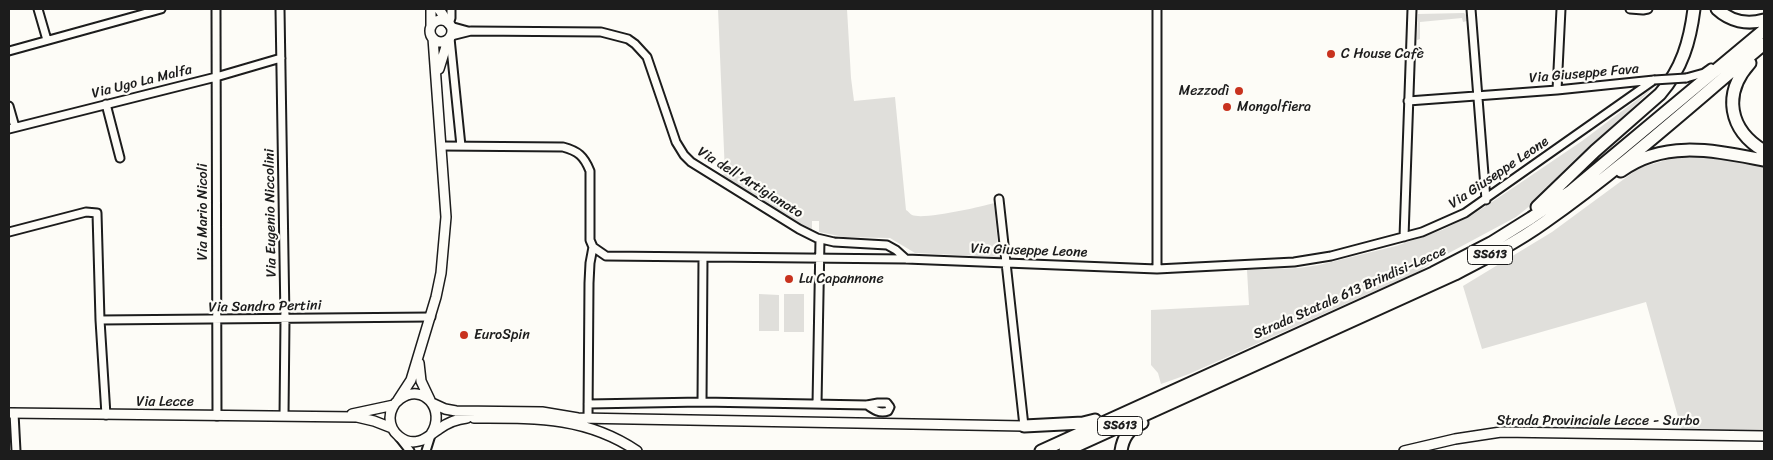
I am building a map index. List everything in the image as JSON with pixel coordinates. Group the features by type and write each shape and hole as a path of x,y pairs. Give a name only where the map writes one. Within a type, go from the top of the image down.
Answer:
{"highway":[{"path":"1432,273 1440,266 1478,246 1535,209 1595,151 1660,94 1670,83 1684,55 1694,9"},
{"path":"1717,9 1726,17 1736,21 1758,22 1764,20"},
{"name":"Strada Statale 613 Brindisi-Lecce","path":"1041,451 1432,273 1491,243 1571,191 1764,30"},
{"name":"Strada Statale 613 Brindisi-Lecce","path":"1064,451 1455,274 1499,250 1543,224 1584,193 1764,44"},
{"path":"1764,50 1749,63 1739,78 1733,93 1733,105 1738,127 1745,137 1764,151"},
{"path":"1543,224 1556,219 1627,166 1650,155 1680,149 1696,149 1764,160"},
{"path":"1121,451 1123,440 1132,428 1209,392 1228,378"},
{"path":"1024,426 1084,424 1167,388 1180,387"}],"street":[{"path":"38,9 47,40"},
{"path":"9,51 161,9"},
{"name":"Via Mario Nicoli","path":"216,9 217,416"},
{"name":"Via Eugenio Niccolini","path":"280,9 285,319 284,416"},
{"path":"410,451 394,432 390,421 390,413 410,380 431,317 441,273 446,216 433,38 431,34 431,9"},
{"path":"439,9 449,24"},
{"path":"451,9 449,38 461,146"},
{"path":"1156,9 1157,269"},
{"path":"1404,237 1412,9"},
{"path":"1471,9 1486,200"},
{"path":"1557,90 1561,9"},
{"path":"1630,9 1648,9"},
{"path":"431,27 439,21 449,24"},
{"name":"Via dell'Artigianato","path":"449,24 471,31 601,32 628,39 636,44 646,57 676,142 691,162 799,229 820,239 834,242 887,245 906,259"},
{"name":"Via dell'Artigianato","path":"449,38 471,31"},
{"path":"433,38 440,42 449,38"},
{"path":"436,86 440,63 449,38"},
{"name":"Via Giuseppe Fava","path":"1408,101 1686,78 1704,73 1732,51 1751,41"},
{"name":"Via Ugo La Malfa","path":"12,128 216,77 280,58"},
{"name":"Via Giuseppe Leone","path":"593,247 606,256 906,259 1157,269 1294,262 1331,256 1404,237 1445,223 1465,213 1654,80"},
{"path":"106,104 120,158"},
{"path":"9,106 12,128"},
{"path":"440,146 563,147 578,152 586,162 590,171 590,240 593,247 589,273 588,418"},
{"path":"432,403 445,409 456,411 542,412 588,418 1024,426 998,200"},
{"path":"9,232 86,212 97,213 100,320 106,416"},
{"path":"817,404 820,239"},
{"path":"702,402 703,257"},
{"name":"Via Sandro Pertini","path":"100,320 431,317"},
{"path":"422,346 419,373 438,421 426,451"},
{"path":"396,403 403,396 417,394 449,415 467,418 551,419 570,423 611,437 637,451"},
{"path":"588,404 702,402 867,405"},
{"name":"Via Lecce","path":"322,416 360,413 396,403"},
{"path":"12,413 16,451"},
{"name":"Via Lecce","path":"12,413 106,416 322,416 366,419 394,432"},
{"path":"394,432 410,442 418,442 450,423 467,418"},
{"name":"Strada Provinciale Lecce - Surbo","path":"1404,451 1455,439 1500,432 1764,436"}],"shaded area":[{"path":"718,9 847,9 854,101 895,97 906,210 912,215 928,216 994,203 999,257 915,253 890,238 844,237 819,232 819,221 812,221 812,230 722,178 722,175 725,174"},
{"path":"1464,13 1467,21 1463,22 1462,18 1420,22 1420,39 1417,40 1418,14"},
{"path":"1654,87 1536,201 1516,217 1434,261 1420,271 1189,374 1161,384 1158,373 1151,365 1151,310 1249,305 1247,270 1299,268 1319,265 1396,246 1442,230 1472,215 1501,196 1582,141"},
{"path":"1704,155 1764,166 1764,432 1682,431 1646,302 1482,349 1463,286 1552,232 1639,168 1680,156"},
{"path":"759,294 779,295 779,331 759,331"},
{"path":"784,294 804,294 804,332 784,332"}],"place":[{"name":"C House Cafè","path":"1331,54"},
{"name":"Mezzodì","path":"1239,91"},
{"name":"Mongolfiera","path":"1227,107"},
{"name":"Lu Capannone","path":"789,279"},
{"name":"EuroSpin","path":"464,335"}]}
